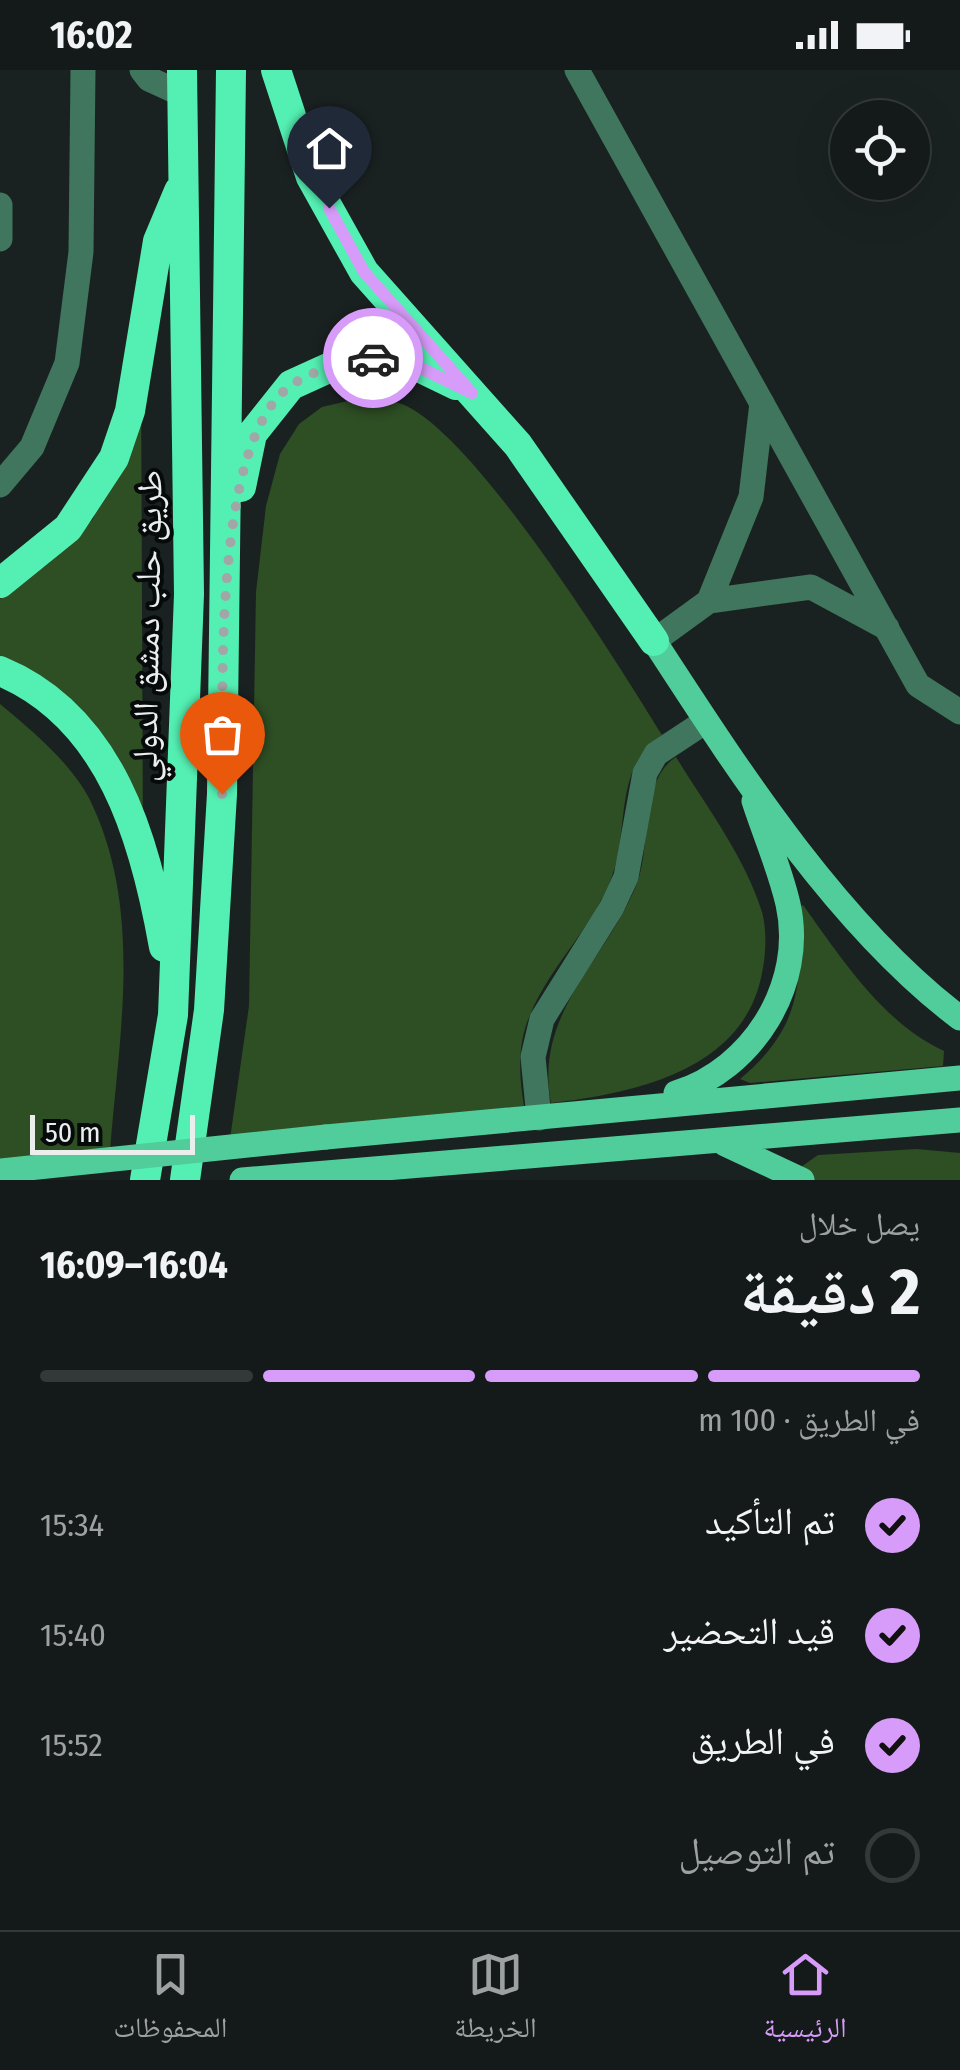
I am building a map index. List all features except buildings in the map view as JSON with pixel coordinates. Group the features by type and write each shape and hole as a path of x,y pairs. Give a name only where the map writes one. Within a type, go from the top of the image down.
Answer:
{"highway":[{"path":"185,1180 208,1010 222,794 232,70"},
{"path":"276,70 311,177 364,272 518,446 654,642"},
{"name":"طريق حلب دمشق الدولي","path":"145,1180 173,1015 189,594 182,82"},
{"path":"0,583 68,528 114,458 130,411 158,241 184,179"},
{"path":"226,563 252,434 291,385 334,365 394,355 472,393"},
{"path":"0,671 52,700 71,717 112,775 150,884 173,1015"}],"main road":[{"path":"654,642 749,786 865,928 933,998 960,1018"},
{"path":"636,1106 701,1085 748,1048 779,1003 792,954 789,906 749,786"},
{"path":"0,1171 636,1106 960,1078"},
{"path":"242,1180 960,1120"},
{"path":"721,1142 802,1180"}],"street":[{"path":"0,485 32,447 67,363 81,252 83,70"},
{"path":"142,70 150,79 182,82"},
{"path":"577,70 918,685 960,712"},
{"path":"0,205 0,239"},
{"path":"710,601 751,498 762,403"},
{"path":"654,642 710,601 811,587 887,628"},
{"path":"539,1118 533,1056 542,1020 612,907 626,877 645,773 656,754 706,721"}],"green space":[{"path":"141,367 143,845 116,779 0,666 0,599 50,562 93,519"},
{"path":"356,399 402,404 432,424 467,458 542,553 662,735 647,747 630,778 619,849 608,887 539,996 526,1026 520,1060 524,1106 230,1139 249,1006 256,592 266,506 280,454 299,424 322,407"},
{"path":"0,704 49,747 81,785 106,840 117,884 124,972 110,1151 0,1161"},
{"path":"676,757 735,852 762,912 764,958 751,1006 733,1033 710,1054 682,1071 617,1092 551,1103 548,1071 562,1015 636,886 651,798 664,768"},
{"path":"803,905 882,1006 901,1024 944,1051 943,1066 750,1083 740,1079 775,1041 794,1002 799,959 797,908"},
{"path":"917,1149 960,1153 960,1180 797,1180 798,1169 818,1155"}],"way so far":[{"path":"222,794 226,563 252,434 291,385 334,365 373,358"}],"route":[{"path":"329,208 364,272 472,393 394,355 373,358"}]}
